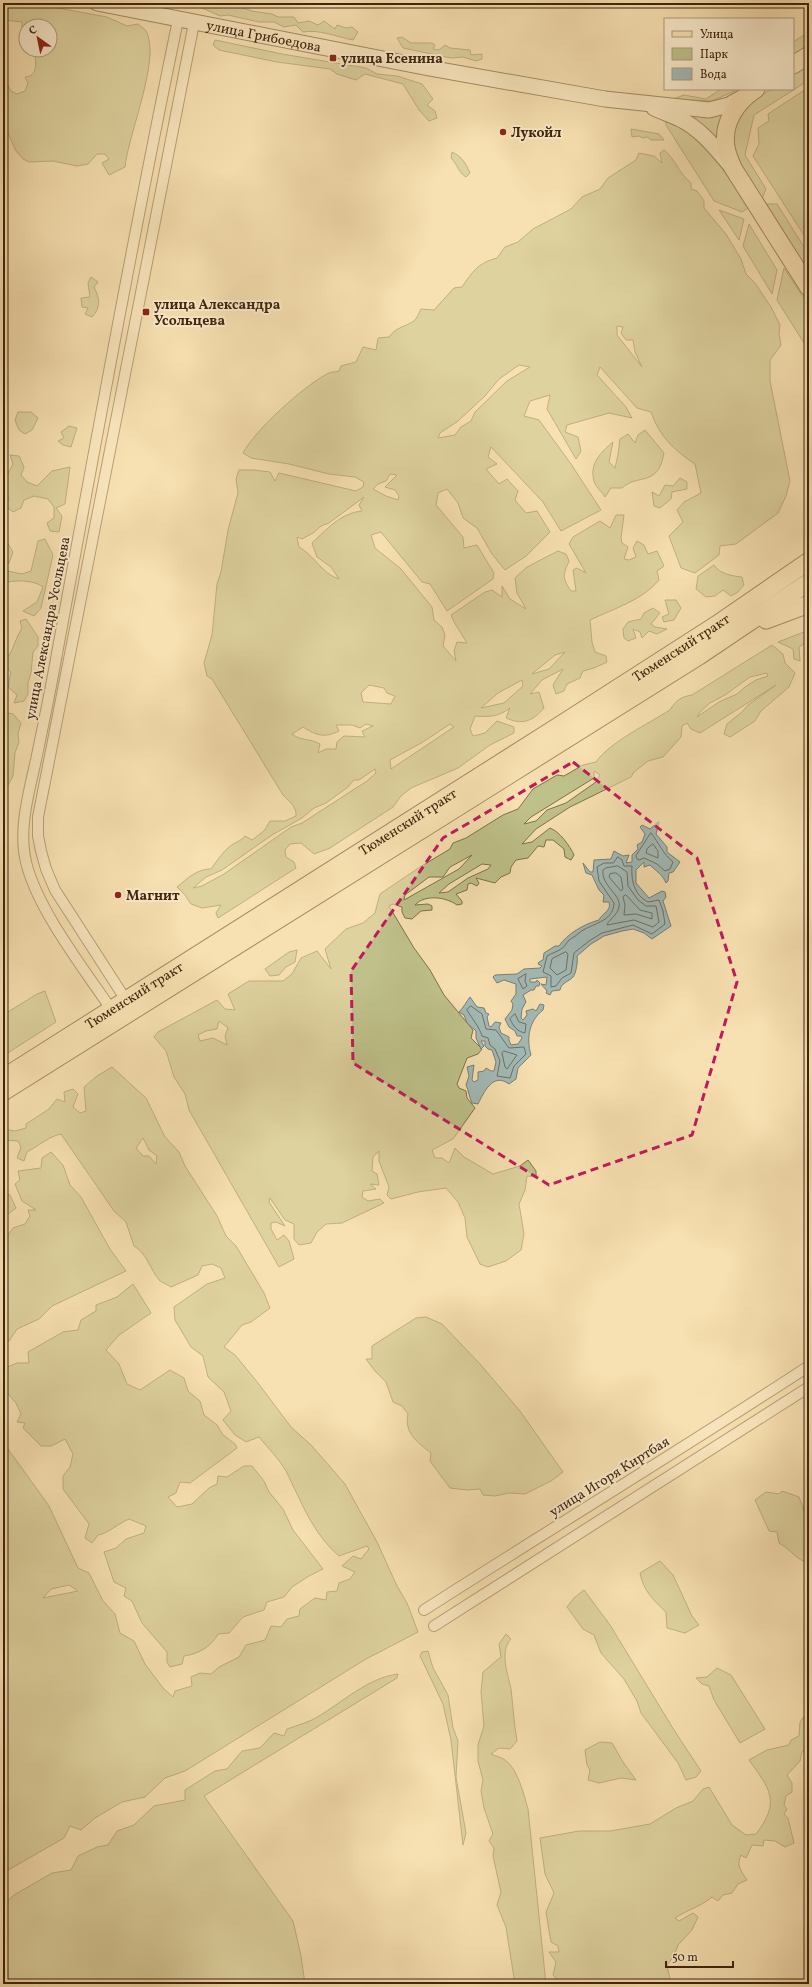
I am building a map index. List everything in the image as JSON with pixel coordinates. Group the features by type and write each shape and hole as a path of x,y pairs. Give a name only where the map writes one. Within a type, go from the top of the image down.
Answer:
{"main road":[{"name":"улица Грибоедова","path":"97,3 429,68 644,104"},
{"path":"794,64 809,55"},
{"path":"644,104 709,110 729,104 751,92"},
{"path":"733,168 726,149 726,129 736,106 751,92"},
{"path":"644,104 680,119 692,126 715,147 733,168 809,288"},
{"name":"Тюменский тракт","path":"3,1078 557,727 727,617 807,562"},
{"name":"Тюменский тракт","path":"3,1092 699,656 809,582"},
{"path":"699,656 751,626 809,604"}],"street":[{"name":"улица Александра Усольцева","path":"111,1009 53,922 36,890 26,861 24,834 26,807 50,693 103,402 178,20"},
{"name":"улица Александра Усольцева","path":"126,1000 55,890 46,869 41,851 38,836 38,817 194,23"},
{"name":"улица Игоря Киртбая","path":"424,1610 539,1536 638,1476 809,1366"},
{"path":"434,1626 809,1387"}],"highlighted area":[{"path":"573,762 697,858 737,982 692,1135 549,1185 353,1063 351,971 443,838"}],"green space":[{"path":"3,3 31,3 107,17 127,26 138,24 146,30 150,45 147,79 127,153 125,167 109,175 102,163 109,159 105,154 97,154 88,164 77,166 53,161 29,162 23,159 16,151 8,133 3,130 3,80 5,80 11,91 17,94 25,91 28,83 25,77 33,74 35,71 35,58 58,58 58,18 18,18 18,22 3,20"},
{"path":"192,3 212,6 218,3 229,3 252,11 272,14 278,17 294,17 298,23 309,21 318,25 324,21 335,29 337,25 346,28 352,27 358,32 353,40 322,32 303,32 296,25 284,27 274,22 259,22 228,15 220,16 200,7 195,8"},
{"path":"809,32 809,45 794,54 794,41"},
{"path":"402,37 411,43 432,43 435,45 433,49 439,50 445,45 450,48 470,50 471,55 482,54 482,59 476,61 463,57 451,58 403,48 397,38"},
{"path":"215,40 282,54 366,68 377,74 397,76 422,84 433,99 427,105 435,111 437,118 429,121 419,110 403,84 365,74 356,80 337,74 330,69 277,62 219,50 213,45"},
{"path":"809,64 809,80 794,90 794,73"},
{"path":"809,87 809,243 753,156 759,144 758,128 769,121 768,114"},
{"path":"720,90 737,90 712,101 673,99 684,95 706,99"},
{"path":"793,90 754,115 745,155 766,189 762,199 740,164 732,141 733,129 739,117 749,105 769,91"},
{"path":"729,109 722,147 684,115"},
{"path":"666,120 680,127 703,146 732,182 748,208 742,212 714,201 666,125"},
{"path":"631,129 659,134 664,140 651,140 647,137 643,138 639,136 632,137"},
{"path":"664,150 668,153 683,175 691,183 691,189 697,191 704,201 704,208 726,234 741,259 746,274 755,283 771,307 780,325 779,334 781,345 770,360 770,381 790,481 786,496 778,513 736,544 720,546 719,555 695,573 681,568 669,536 683,522 677,510 684,502 701,493 695,464 668,442 654,421 651,412 637,408 600,367 597,375 626,407 632,418 609,413 567,425 565,432 578,437 581,451 576,459 547,409 550,395 530,401 524,416 539,420 571,464 601,510 561,531 543,502 491,447 488,457 497,464 486,469 499,484 507,479 518,491 515,500 526,513 537,511 550,532 526,556 505,570 492,554 477,528 463,518 458,503 447,489 438,493 436,505 463,537 464,548 477,545 494,573 493,579 447,611 430,584 422,582 381,532 371,535 375,548 401,569 432,607 434,620 442,627 445,635 443,646 456,661 454,651 457,642 467,643 451,615 485,592 492,590 502,597 502,586 510,599 526,609 517,593 515,578 527,567 558,551 566,554 569,561 564,576 571,591 576,591 573,570 577,568 586,573 569,544 573,537 600,521 610,528 616,515 624,515 621,538 622,543 628,547 624,559 629,560 636,557 633,548 637,541 644,545 648,554 657,551 664,566 657,571 659,580 645,593 636,599 590,620 592,642 595,652 606,656 607,662 583,671 580,678 567,684 564,691 556,694 553,685 563,669 542,680 530,694 539,692 544,708 540,713 531,719 522,722 506,718 510,708 493,716 475,716 470,729 473,736 485,733 497,721 514,727 514,733 490,745 458,768 411,788 401,796 393,807 330,848 314,854 301,843 290,844 285,850 286,857 294,862 296,868 218,918 216,913 221,905 202,908 191,904 177,887 197,872 211,869 226,849 245,836 252,840 264,831 270,821 285,821 296,816 294,807 283,795 212,679 207,676 204,663 212,635 217,584 221,572 228,530 238,493 236,479 239,470 270,472 275,481 279,473 356,491 363,487 364,482 355,477 329,474 289,464 251,458 243,453 249,443 281,409 306,388 327,374 339,371 341,366 356,362 363,347 376,350 378,338 389,337 398,329 414,321 421,309 434,310 454,288 462,287 476,268 485,262 497,258 505,247 518,242 533,229 571,209 582,197 600,189 608,178 636,160 639,153 654,156 662,163 660,153","holes":["617,326 623,327 621,333 626,340 633,340 635,352 642,367 617,335","519,365 530,367 507,381 475,412 471,421 461,427 455,435 438,438 440,433 458,421 485,396 499,379","390,474 397,475 385,487 395,490 399,496 398,500 373,489 378,484 386,481","364,497 359,505 362,511 354,512 341,518 312,543 317,557 331,567 339,579 333,577 310,555 299,547 297,537 302,539 313,533 321,526 329,523","565,652 549,669 532,674 555,655","522,680 523,686 504,703 481,708 498,693","369,685 384,688 387,693 395,696 391,704 363,702 361,693","366,724 373,726 362,731 365,737 344,736 337,742 336,749 326,749 318,753 320,744 299,738 292,734 303,727 317,734 329,735 339,731 336,725 352,725 360,728","450,724 454,727 391,769 390,760 423,742","375,769 376,773 367,781 302,823 291,827 224,874 202,886 193,888 206,877 222,870 272,835 302,818 314,808 326,803 348,787 354,780 359,780"]},
{"path":"452,152 463,160 470,173 466,177 461,173 451,158"},
{"path":"765,204 777,204 809,255 809,273"},
{"path":"719,210 744,219 739,240"},
{"path":"749,224 777,270 772,294 743,246"},
{"path":"784,268 809,306 809,351 777,300"},
{"path":"91,277 98,282 94,287 99,303 97,310 92,317 85,314 88,308 82,307 81,298 90,297 88,283"},
{"path":"18,412 31,412 38,418 32,430 25,434 19,430 15,420"},
{"path":"69,426 77,428 71,447 63,445 58,441 64,438 61,432"},
{"path":"645,430 664,453 657,471 652,476 634,481 622,488 611,488 605,497 594,481 593,469 597,459 600,454 613,442 609,462 615,468 620,439 628,434 635,443 638,435"},
{"path":"10,455 19,456 24,467 21,475 27,482 37,486 52,471 70,467 65,504 56,508 62,516 59,532 50,531 47,523 54,518 54,507 48,499 34,496 24,500 21,508 13,512 5,506 9,499 6,491 3,490 3,475 7,475 13,464"},
{"path":"680,478 687,482 687,489 672,492 671,499 660,508 654,506 652,492 659,496 665,485 673,486"},
{"path":"45,539 53,555 41,608 34,616 23,611 37,602 43,587 35,583 23,581 12,581 3,584 3,570 22,574 31,571 38,541"},
{"path":"3,542 7,542 13,552 9,563 3,567"},
{"path":"714,565 720,571 730,575 742,577 744,585 738,592 731,596 723,590 715,596 706,597 696,589 698,576"},
{"path":"665,600 676,600 681,608 674,620 664,622 662,617 669,614"},
{"path":"653,608 660,613 651,624 655,627 667,629 657,634 649,631 642,638 640,632 633,629 636,638 628,641 624,638 623,629 628,622 641,619 644,613"},
{"path":"26,619 38,637 38,646 33,652 31,673 28,683 28,694 24,701 14,703 17,695 8,687 11,672 3,665 3,654 8,657 22,628 20,621"},
{"path":"809,630 809,641 799,647 800,661 794,659 793,649 778,642"},
{"path":"772,645 783,654 785,663 795,673 789,687 761,711 755,721 730,737 724,734 727,724 748,705 776,685 700,733 691,729 687,723 682,726 681,737 663,757 648,761 634,772 631,777 570,807 536,829 522,844 532,842 550,828 560,835 570,847 574,855 571,860 565,857 564,849 553,840 546,840 544,847 538,846 528,858 516,860 511,867 510,873 501,877 495,883 476,878 479,883 477,886 471,883 468,884 467,890 456,894 462,901 462,904 457,905 447,900 436,898 424,899 415,905 428,904 432,906 432,910 421,911 412,919 405,918 402,912 402,907 393,904 389,906 414,948 430,970 444,995 473,1030 471,1038 482,1049 478,1054 467,1058 457,1084 459,1088 466,1091 467,1098 475,1108 453,1139 432,1150 435,1158 442,1158 449,1163 455,1148 464,1157 493,1174 520,1166 528,1160 536,1171 536,1177 527,1176 525,1190 519,1204 524,1234 521,1250 506,1261 488,1267 480,1264 467,1237 465,1218 458,1202 446,1188 418,1192 391,1199 387,1195 389,1187 379,1161 379,1151 373,1157 372,1171 377,1174 379,1185 370,1184 376,1189 363,1191 362,1197 368,1201 380,1199 384,1203 342,1223 326,1224 317,1232 311,1243 299,1245 294,1239 294,1224 285,1220 270,1198 269,1202 285,1226 276,1222 271,1223 271,1229 277,1240 284,1235 289,1241 294,1259 279,1267 189,1110 185,1094 174,1077 166,1051 154,1037 158,1032 217,1000 225,1009 235,1010 228,994 249,981 283,981 292,974 301,958 317,951 331,969 325,949 346,929 363,923 375,913 380,894 450,849 453,843 466,838 503,815 518,809 533,789 557,775 564,776 583,765 596,762 610,747 620,740 670,710 679,700 692,695","holes":["767,673 768,676 756,680 737,694 719,702 697,717 700,712 710,703 725,695 750,677","594,771 600,775 596,782 566,803 547,810 536,821 524,824 531,817 594,778","472,855 459,869 404,900 405,895 429,877 443,877 450,867","482,864 491,865 488,869 468,878 448,892 439,893 449,884","219,1021 228,1028 225,1036 227,1045 213,1038 200,1041 198,1035 206,1031 217,1029"]},
{"path":"8,713 13,714 21,723 18,734 19,742 15,753 13,776 8,785 3,786 3,716"},
{"path":"297,950 295,962 286,967 279,975 270,976 265,969 289,952"},
{"path":"45,991 56,1022 3,1056 3,1015 37,994"},
{"path":"112,1067 146,1098 165,1137 179,1152 185,1166 217,1216 226,1236 236,1246 264,1293 270,1308 251,1322 242,1325 224,1347 235,1355 291,1427 312,1446 345,1484 377,1542 397,1586 407,1603 418,1632 366,1659 185,1771 165,1778 145,1797 122,1802 95,1818 81,1830 70,1826 64,1838 3,1873 3,1819 8,1821 8,1810 3,1808 3,1442 49,1506 78,1568 89,1573 103,1601 115,1614 120,1633 134,1641 145,1664 163,1688 173,1697 175,1691 192,1686 191,1677 200,1673 211,1674 219,1667 239,1657 246,1645 265,1640 271,1626 281,1627 287,1619 299,1616 300,1609 315,1598 326,1600 327,1592 337,1591 339,1583 350,1579 355,1572 342,1566 353,1556 361,1559 369,1549 367,1546 339,1556 322,1538 308,1516 286,1471 259,1437 246,1442 235,1435 223,1420 231,1411 224,1392 208,1377 203,1356 191,1347 175,1320 174,1307 207,1284 225,1278 221,1268 212,1264 202,1266 198,1275 171,1287 161,1282 142,1253 134,1246 126,1222 114,1211 61,1134 48,1139 27,1152 24,1161 17,1158 21,1147 18,1141 3,1140 3,1129 15,1131 26,1128 26,1124 49,1109 57,1099 65,1102 64,1092 73,1089 78,1094 73,1107 80,1113 86,1111 84,1087 97,1076","holes":["143,1138 149,1150 157,1156 156,1164 149,1156 143,1156 136,1148","69,1585 78,1591 43,1598 51,1589"]},
{"path":"51,1152 63,1165 70,1185 81,1197 110,1249 126,1271 52,1306 39,1319 17,1329 9,1341 3,1345 3,1242 13,1228 25,1224 30,1216 28,1210 36,1210 22,1201 15,1184 20,1180 18,1171 41,1168 42,1158"},
{"path":"3,1192 10,1195 16,1208 8,1214 3,1215"},
{"path":"133,1284 151,1313 119,1335 106,1350 119,1364 127,1384 140,1390 170,1370 184,1378 188,1391 200,1401 204,1415 217,1425 223,1435 235,1444 237,1448 190,1483 180,1482 176,1493 168,1497 177,1507 192,1504 209,1488 217,1484 218,1476 227,1477 244,1466 252,1466 264,1481 269,1492 283,1509 293,1530 323,1569 292,1587 284,1597 267,1602 264,1610 243,1617 229,1633 218,1634 212,1643 204,1649 194,1654 184,1656 182,1664 170,1667 167,1662 167,1652 142,1623 132,1601 124,1596 126,1588 114,1582 104,1552 116,1548 126,1539 144,1533 146,1526 129,1519 105,1533 98,1535 92,1543 85,1538 89,1524 63,1489 63,1476 70,1467 73,1454 65,1439 51,1446 41,1446 23,1428 25,1423 17,1422 21,1414 16,1403 3,1388 3,1369 17,1363 29,1363 28,1352 63,1332 78,1330 81,1320 96,1311 96,1305 117,1297"},
{"path":"426,1317 442,1324 480,1364 520,1411 563,1472 551,1481 525,1494 509,1493 495,1496 483,1495 480,1489 467,1490 450,1488 430,1461 431,1453 417,1441 410,1432 407,1421 408,1414 402,1406 393,1402 386,1382 366,1359 372,1359 372,1346 416,1318"},
{"path":"782,1491 799,1497 805,1514 808,1530 809,1564 801,1560 779,1543 777,1532 769,1531 755,1500 766,1492 779,1494"},
{"path":"660,1561 673,1575 692,1616 699,1625 685,1633 667,1628 666,1612 649,1594 641,1579 640,1573"},
{"path":"584,1590 610,1625 674,1730 701,1771 696,1777 686,1780 678,1763 641,1713 637,1701 624,1679 601,1653 594,1635 583,1629 567,1607 574,1598"},
{"path":"506,1634 511,1639 507,1644 505,1663 511,1689 517,1741 510,1749 499,1748 491,1754 502,1758 514,1769 528,1809 546,1984 515,1984 506,1927 497,1905 501,1892 493,1856 494,1848 489,1841 493,1834 484,1808 481,1791 483,1780 478,1761 478,1745 484,1726 481,1692 483,1672 501,1657 499,1644"},
{"path":"428,1651 433,1668 448,1695 453,1728 458,1741 456,1777 466,1833 463,1845 451,1740 443,1704 420,1656 422,1652"},
{"path":"717,1668 731,1675 765,1729 740,1743 714,1700 709,1686 702,1684 696,1678 707,1677"},
{"path":"398,1674 397,1678 204,1796 293,1921 301,1956 305,1984 3,1984 3,1905 14,1895 52,1873 71,1870 78,1856 97,1847 108,1845 117,1831 134,1825 154,1806 185,1800 185,1790 215,1771 227,1769 242,1751 260,1748 274,1733 284,1736 287,1729 308,1722 366,1685 387,1676"},
{"path":"806,1700 809,1700 809,1748 802,1752 800,1761 787,1775 792,1783 792,1792 786,1796 784,1805 787,1809 784,1814 788,1818 794,1843 785,1847 775,1841 764,1840 763,1846 752,1845 746,1858 741,1855 739,1862 741,1871 747,1880 738,1884 732,1893 723,1895 718,1901 712,1897 704,1903 675,1918 679,1921 693,1913 698,1917 692,1930 678,1945 674,1956 667,1965 671,1984 558,1984 558,1980 553,1975 556,1962 549,1952 559,1952 558,1946 551,1942 546,1912 554,1893 545,1874 540,1838 579,1831 610,1831 650,1824 676,1808 693,1801 703,1789 709,1787 732,1825 746,1835 756,1834 764,1823 768,1813 770,1796 762,1779 749,1760 767,1750 789,1745 791,1740 799,1736 800,1722 807,1712"},
{"path":"600,1742 612,1743 636,1780 621,1778 599,1783 588,1780 590,1770 587,1765 585,1750"}],"water":[{"path":"658,822 656,834 667,847 667,852 680,862 673,872 669,873 668,881 666,883 661,875 650,865 644,867 644,862 636,870 636,883 649,898 662,891 665,892 666,897 663,901 671,926 652,939 644,933 633,929 604,936 591,944 577,956 575,973 573,977 563,984 560,990 552,991 550,995 546,993 547,991 541,984 546,985 547,977 530,979 530,982 536,982 537,980 540,983 534,990 531,990 523,995 526,1002 522,1009 521,1018 523,1020 527,1015 526,1011 533,1009 536,1011 540,1004 544,1005 543,1010 538,1014 530,1030 529,1042 531,1055 518,1068 516,1079 509,1084 498,1080 494,1082 486,1089 478,1104 472,1103 466,1085 469,1076 467,1067 474,1065 472,1080 474,1082 478,1080 478,1072 484,1071 486,1068 494,1071 496,1062 492,1050 485,1046 485,1041 481,1041 484,1046 481,1049 476,1038 476,1031 467,1023 464,1015 459,1012 470,997 477,1007 484,1008 486,1013 489,1014 487,1017 489,1026 491,1027 495,1022 501,1023 499,1027 501,1033 509,1037 511,1045 518,1044 522,1038 521,1036 517,1036 515,1031 509,1027 505,1019 512,1010 513,1004 511,1001 516,994 516,984 504,980 497,983 493,977 495,975 517,974 524,969 540,968 542,966 538,964 543,960 544,953 555,946 559,946 576,930 599,920 608,910 610,905 609,902 603,902 604,895 599,890 592,875 586,873 583,863 590,872 593,872 594,860 611,859 614,851 623,856 629,855 626,863 632,862 632,855 638,849 637,845 642,842 645,834 640,827 642,825 650,829"}],"place":[{"name":"улица Есенина","path":"333,58"},
{"name":"Лукойл","path":"503,132"},
{"name":"улица Александра Усольцева","path":"146,312"},
{"name":"Магнит","path":"118,895"}]}
